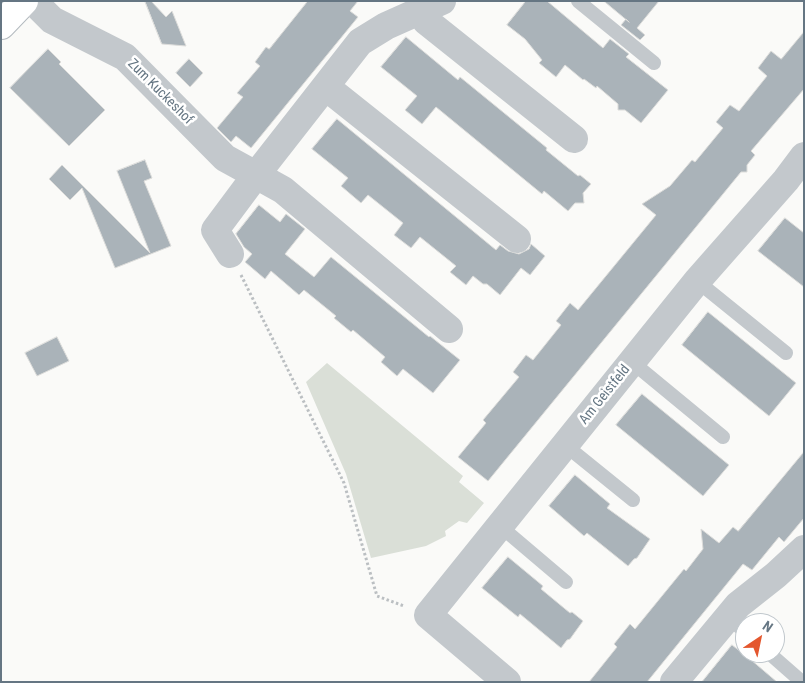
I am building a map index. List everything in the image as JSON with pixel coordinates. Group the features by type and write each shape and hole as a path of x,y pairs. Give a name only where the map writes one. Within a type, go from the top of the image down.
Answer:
{"main road":[{"path":"1,25 24,1"}],"street":[{"name":"Zum Kuckeshof","path":"34,1 52,20 125,57 226,158 283,190 449,329"},
{"path":"230,254 216,230 256,175 360,42 386,26 431,6"},
{"path":"431,6 426,21 574,139"},
{"path":"326,87 517,239"},
{"name":"Am Geistfeld","path":"428,615 697,281 795,183 804,156"},
{"path":"738,613 738,605 776,575 804,549"},
{"path":"428,615 507,682"},
{"path":"674,682 735,626"}],"lane":[{"path":"578,1 654,63"},
{"path":"697,281 786,353"},
{"path":"632,362 723,437"},
{"path":"565,445 633,500"},
{"path":"500,526 566,582"},
{"path":"780,663 802,682"}],"path":[{"path":"230,254 344,483 377,596 428,615"}],"shaded area":[{"path":"327,363 463,476 459,482 484,503 467,523 459,521 445,531 446,536 426,546 371,558 346,474 306,382"}],"building":[{"path":"145,1 151,1 166,17 172,11 186,46 162,44"},
{"path":"308,1 358,1 350,11 358,17 251,148 236,136 231,142 217,128 243,97 237,93 260,66 255,62 266,47 269,49"},
{"path":"526,1 547,1 603,48 610,39 629,54 626,57 668,90 641,123 625,110 618,110 618,104 597,86 596,88 583,80 565,65 556,77 539,63 542,60 525,39 507,25"},
{"path":"604,1 659,1 637,28 645,35 640,40 621,25 626,19"},
{"path":"804,32 804,89 751,151 755,155 747,165 747,172 741,172 488,481 458,457 486,423 483,420 519,377 513,372 526,355 533,360 561,325 556,321 570,303 578,310 656,215 642,204 670,186 692,160 695,162 723,128 716,122 730,105 739,111 767,76 758,68 771,51 781,59"},
{"path":"406,37 458,80 460,77 547,148 546,150 591,184 583,193 584,203 575,203 568,211 544,191 542,194 436,107 422,124 405,110 417,96 381,67"},
{"path":"48,49 61,62 59,64 105,110 69,146 10,88"},
{"path":"189,59 203,73 190,87 176,73"},
{"path":"337,119 496,250 500,245 508,251 519,254 529,249 531,244 545,256 530,275 521,268 500,295 487,284 483,284 473,276 466,285 450,272 456,266 420,237 411,248 394,235 403,223 368,195 361,203 341,186 348,178 312,149"},
{"path":"145,160 152,178 144,181 171,246 115,268 82,188 70,200 49,179 62,165 150,253 117,171"},
{"path":"259,205 280,222 286,214 305,229 285,254 314,277 331,257 460,360 433,393 403,369 397,376 381,362 385,357 353,330 351,332 334,318 336,316 304,290 299,295 271,271 265,279 245,262 252,254 244,247 236,234"},
{"path":"785,218 804,233 804,287 758,251"},
{"path":"708,312 796,383 769,416 682,345"},
{"path":"57,337 69,361 37,376 25,353"},
{"path":"642,394 729,465 703,496 616,425"},
{"path":"804,452 804,518 784,542 779,537 752,570 743,564 647,682 589,682 617,647 614,644 630,624 635,629 684,569 686,571 703,549 701,529 719,543 733,527 738,531"},
{"path":"575,475 610,504 607,508 650,539 637,558 628,566 587,533 584,536 549,506"},
{"path":"508,557 543,586 541,589 570,613 572,612 583,621 561,648 520,614 518,617 482,588"},
{"path":"732,645 735,647 735,663 755,663 777,682 702,682"}]}
